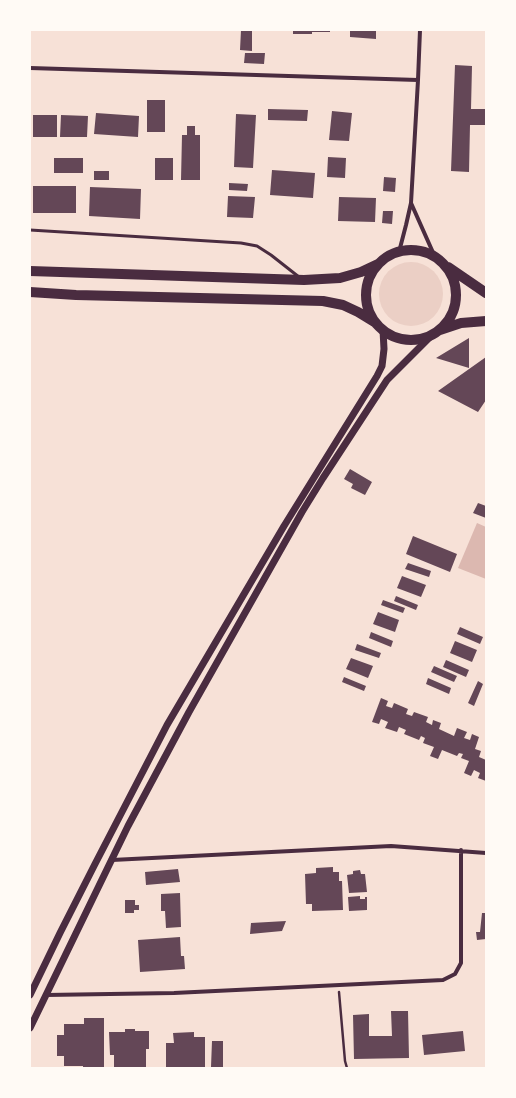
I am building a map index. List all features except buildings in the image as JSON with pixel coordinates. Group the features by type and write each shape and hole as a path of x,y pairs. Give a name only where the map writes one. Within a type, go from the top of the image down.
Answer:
{"main road":[{"path":"30,271 304,280 340,278 361,272 378,264 388,256 399,252 412,250 424,252 435,257 444,265 486,293"},
{"path":"378,264 369,278 366,294 368,309 380,327"},
{"path":"436,332 448,320 454,307 456,292 452,278 444,265"},
{"path":"30,292 76,295 323,301 343,305 353,309 396,338 409,340 422,339 461,323 486,321"}],"street":[{"path":"399,252 410,202 420,30"},
{"path":"30,68 418,80"},
{"path":"410,202 435,257"},
{"path":"30,995 84,885 167,725 250,582 377,376 382,366 384,349 380,327"},
{"path":"30,1028 132,820 189,712 306,505 387,380 436,332"},
{"path":"112,860 391,846 486,853"},
{"path":"46,995 174,993 443,980 455,974 461,963 461,850"}],"lane":[{"path":"30,230 257,246 304,280"}],"path":[{"path":"338,985 345,1061 347,1068"}],"shaded area":[{"path":"405,262 417,262 434,271 441,282 443,294 441,306 434,317 417,326 405,326 393,321 384,312 379,300 379,288 384,276 393,267"},
{"path":"477,523 486,527 486,579 458,568"}]}
